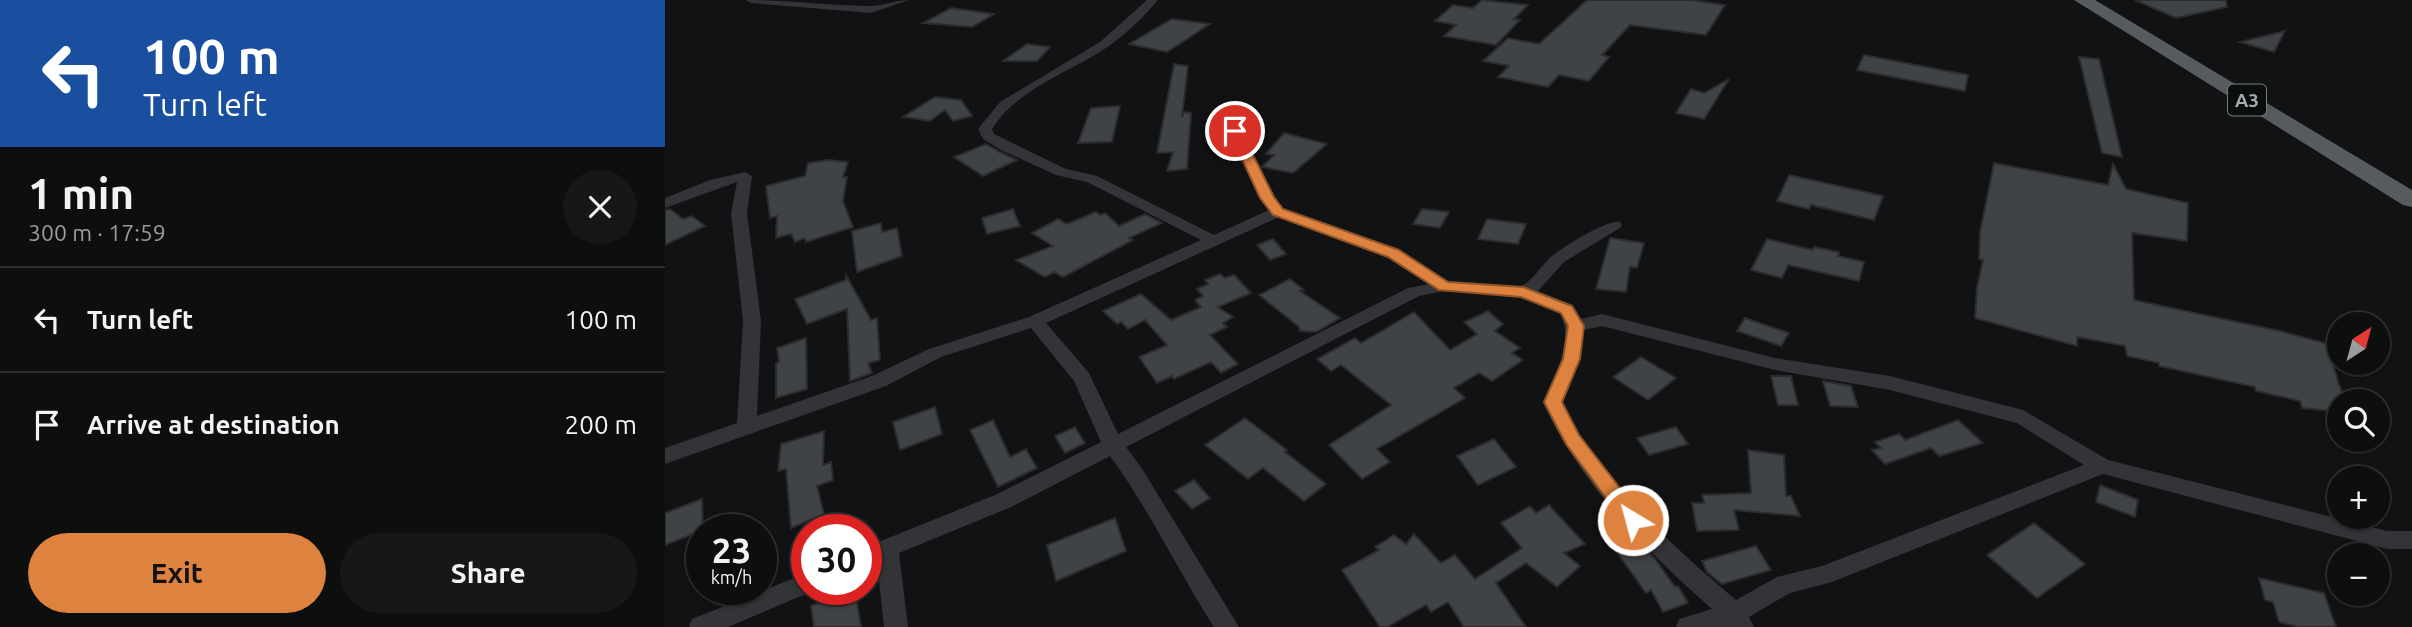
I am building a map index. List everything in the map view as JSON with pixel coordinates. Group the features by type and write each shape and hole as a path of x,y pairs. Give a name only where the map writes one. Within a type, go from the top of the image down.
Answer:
{"highway":[{"name":"A3","path":"2083,0 2412,200"}],"street":[{"path":"751,0 871,10 904,0"},
{"path":"1153,0 1105,43 1007,103 990,118 985,130 988,136 1006,147 1061,172 1092,179 1213,240"},
{"path":"1235,131 1267,198 1278,212 1394,253 1444,286"},
{"path":"665,203 715,183 745,176 739,213 752,321 747,428"},
{"path":"665,456 879,381 935,353 1035,321 1278,212"},
{"path":"1523,292 1532,287 1559,259 1613,225"},
{"path":"882,551 1003,501 1370,312 1414,292 1444,286 1523,292 1567,309 1576,326 1571,359 1553,398 1556,409 1573,439 1633,520 1675,564 1738,620"},
{"path":"1576,326 1602,320 1775,364 1889,383 2023,417 2102,466 2387,540 2412,540"},
{"path":"1035,321 1083,378 1114,446 1134,473 1187,566 1227,627"},
{"path":"1688,627 1738,620 1785,584 1823,575 2102,466"},
{"path":"882,572 896,627"},
{"path":"701,627 791,590"}],"building":[{"path":"1482,0 1528,5 1514,19 1520,20 1496,45 1444,36 1456,25 1435,21 1453,5 1473,8"},
{"path":"1587,0 1691,0 1725,5 1706,35 1630,25 1602,55 1609,57 1589,81 1559,75 1548,87 1498,77 1509,66 1483,61 1508,38 1539,44"},
{"path":"2135,0 2226,0 2227,7 2176,18"},
{"path":"951,8 994,14 972,27 923,23"},
{"path":"1172,19 1210,24 1167,52 1129,44"},
{"path":"2285,31 2274,52 2240,42"},
{"path":"1027,44 1050,47 1037,61 1003,61"},
{"path":"1864,55 1968,75 1965,91 1857,70"},
{"path":"2079,57 2099,59 2122,157 2102,153"},
{"path":"1174,64 1188,66 1182,117 1184,112 1191,113 1187,169 1167,171 1173,152 1157,153"},
{"path":"1729,79 1704,119 1676,113 1691,89 1704,93"},
{"path":"935,97 961,100 972,116 953,121 945,110 930,121 903,117"},
{"path":"1120,106 1112,142 1078,143 1091,108"},
{"path":"1284,133 1327,144 1293,173 1262,167 1274,155 1266,154"},
{"path":"986,144 1017,160 983,176 954,157"},
{"path":"829,160 848,162 843,177 847,177 843,201 853,227 806,242 805,238 795,242 791,234 776,238 777,216 770,218 766,186 805,176 808,163"},
{"path":"1994,163 2108,185 2113,164 2126,189 2188,203 2187,241 2132,233 2134,300 2327,344 2327,375 2336,375 2341,389 2327,389 2327,411 2302,408 2300,401 2256,391 2255,387 2159,366 2159,363 2127,356 2125,346 2077,337 2077,346 1975,318 1977,287 1983,260 1979,259 1980,232"},
{"path":"1789,175 1883,196 1874,220 1811,205 1809,209 1777,201"},
{"path":"670,209 683,219 692,216 705,226 665,245 665,210"},
{"path":"1013,209 1020,226 987,234 982,218"},
{"path":"1422,209 1449,212 1440,228 1413,224"},
{"path":"1096,212 1100,215 1105,213 1119,226 1145,214 1162,223 1129,238 1133,240 1063,277 1054,272 1045,277 1016,260 1053,246 1032,233 1058,219 1067,224"},
{"path":"1487,219 1526,224 1518,244 1478,239"},
{"path":"881,223 882,232 897,228 902,256 857,272 852,231"},
{"path":"1610,238 1644,243 1637,268 1630,267 1626,292 1596,289"},
{"path":"1273,239 1286,254 1270,260 1257,245"},
{"path":"1767,239 1813,250 1814,247 1839,252 1838,256 1864,262 1859,281 1788,265 1782,278 1751,270"},
{"path":"1220,274 1225,278 1234,275 1251,293 1218,307 1233,317 1223,323 1227,327 1210,335 1238,364 1221,373 1211,362 1174,379 1172,376 1157,383 1139,357 1167,345 1145,320 1128,329 1121,322 1117,324 1103,311 1141,294 1171,320 1201,307 1195,300 1203,296 1197,289 1208,284 1205,280"},
{"path":"846,275 871,320 877,318 880,360 868,363 872,373 850,381 847,309 807,324 795,299 846,280"},
{"path":"1290,279 1304,290 1300,291 1340,318 1316,332 1300,331 1299,327 1259,295"},
{"path":"1488,311 1503,324 1495,331 1520,348 1512,353 1523,360 1492,381 1479,373 1454,388 1465,398 1377,449 1390,462 1362,479 1329,445 1391,405 1341,365 1331,371 1317,359 1355,338 1361,343 1414,312 1450,350 1477,334 1464,322"},
{"path":"1745,318 1789,333 1781,346 1737,331"},
{"path":"806,338 807,389 776,398 776,363 779,362 777,348"},
{"path":"1641,357 1676,378 1648,400 1613,377"},
{"path":"1771,376 1791,376 1798,405 1778,405"},
{"path":"1823,381 1851,386 1858,407 1830,406"},
{"path":"935,407 942,434 900,450 893,422"},
{"path":"1245,418 1326,484 1304,501 1263,468 1248,479 1205,445"},
{"path":"993,420 1010,457 1026,449 1037,468 998,487 970,430"},
{"path":"1958,420 1983,443 1939,456 1931,448 1885,464 1872,450 1881,448 1875,442 1899,434 1905,440"},
{"path":"1075,427 1085,443 1065,453 1055,436"},
{"path":"1676,427 1688,444 1649,455 1637,438"},
{"path":"824,431 823,465 831,462 833,480 817,486 824,514 791,514 791,528 786,469 778,471 781,444"},
{"path":"1494,439 1516,467 1478,485 1457,456"},
{"path":"1748,450 1784,455 1786,496 1791,496 1800,516 1734,510 1739,530 1697,531 1692,503 1704,503 1702,495 1751,493"},
{"path":"1194,480 1210,498 1192,509 1175,491"},
{"path":"2100,485 2138,500 2135,517 2096,502"},
{"path":"702,499 702,514 686,514 686,537 665,545 665,513"},
{"path":"1549,505 1585,544 1564,553 1580,566 1557,587 1526,563 1496,583 1526,627 1464,627 1448,602 1431,612 1426,605 1387,627 1380,627 1342,570 1379,550 1375,547 1394,535 1406,544 1414,534 1441,563 1455,555 1475,579 1522,548 1501,523 1530,506 1536,513"},
{"path":"1115,518 1126,551 1056,581 1047,545"},
{"path":"1620,522 1655,559 1675,587 1678,586 1688,603 1663,612 1651,590 1646,593 1601,530"},
{"path":"2034,523 2085,564 2037,598 1987,555"},
{"path":"1756,546 1771,570 1722,584 1707,572 1702,561"},
{"path":"2259,578 2324,593 2336,627 2298,627 2279,622 2273,602 2265,600"},
{"path":"857,605 861,627 814,627 811,606"}],"route":[{"path":"1235,131 1267,198 1278,212 1328,232 1364,241 1394,253 1444,286 1523,292 1567,309 1576,326 1571,359 1553,402 1573,439 1633,520"}]}
